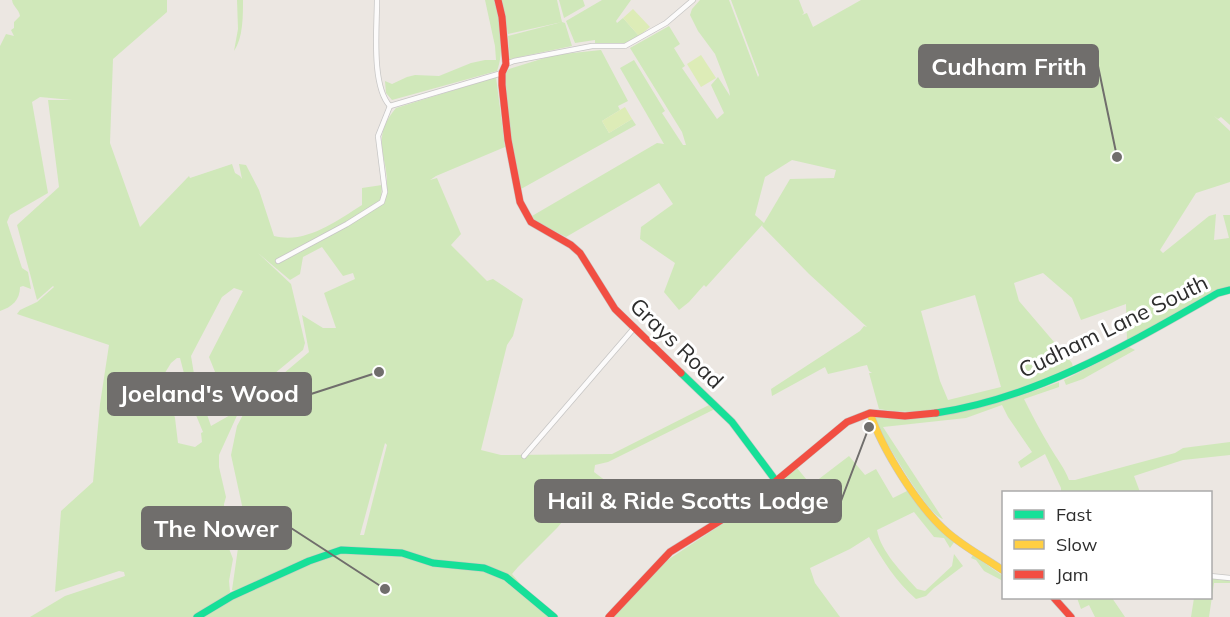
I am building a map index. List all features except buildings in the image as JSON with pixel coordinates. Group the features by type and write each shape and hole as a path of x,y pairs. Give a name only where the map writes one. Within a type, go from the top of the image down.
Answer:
{"street":[{"path":"377,0 378,75 381,90 390,106"},
{"name":"Grays Road","path":"498,0 502,17 506,64 502,73 508,140 520,202 531,222 571,245 580,254 615,309 732,422 776,481"},
{"path":"506,64 592,46 624,46 666,23 693,0"},
{"path":"390,106 502,73"},
{"path":"278,261 347,224 382,202 385,192 378,136 390,106"},
{"name":"Cudham Lane South","path":"870,413 905,417 939,413 1008,396 1129,343 1218,293 1230,290"},
{"path":"524,456 635,327"},
{"path":"609,617 670,552 723,519 776,481 847,422 870,413 876,431 923,508 948,533 1002,570"},
{"path":"197,617 242,592 309,561 341,550 402,553 433,562 484,568 506,577 554,617"},
{"path":"1212,576 1230,578"},
{"path":"1057,600 1071,617"}],"green space":[{"path":"12,0 167,0 167,12 113,59 110,143 140,227 189,176 190,178 232,164 235,173 242,179 239,164 246,165 259,190 274,236 286,238 309,234 331,224 362,205 362,188 382,185 381,201 346,223 383,204 387,190 387,178 382,144 383,133 387,121 396,108 496,77 505,147 430,180 437,178 461,234 451,245 487,281 493,279 523,299 513,336 507,345 481,450 501,455 612,454 711,404 715,409 608,462 595,465 594,472 606,481 619,497 602,501 598,510 574,508 518,567 512,574 529,594 509,576 434,560 343,547 236,591 232,590 239,541 250,542 231,455 237,426 250,402 309,352 302,315 323,328 336,328 324,293 355,279 353,273 343,276 322,247 303,257 300,274 290,280 258,253 291,284 305,343 303,350 245,398 219,455 219,467 226,497 224,504 225,538 233,559 229,581 230,592 193,617 30,617 65,596 125,576 124,572 119,571 55,592 61,511 93,482 100,404 109,345 17,314 20,310 37,302 54,287 37,300 17,225 59,187 48,100 72,100 40,97 32,102 48,193 10,215 7,222 22,268 28,272 31,289 20,287 19,296 15,302 0,311 0,46 6,34 14,36 11,30 14,28 14,22 20,16","holes":["234,288 243,291 209,357 232,414 211,426 195,380 191,356 222,297","180,358 193,408 203,432 201,433 202,442 195,447 178,443 175,418 163,376 171,363","385,443 387,445 364,535 360,535"]},
{"path":"237,0 243,0 243,20 241,34 234,51 238,29"},
{"path":"485,0 494,0 500,26 501,54 497,71 392,100 386,93 385,81 392,84 415,75 439,76 471,63 496,60"},
{"path":"502,0 557,0 562,22 508,34"},
{"path":"559,0 583,0 585,6 564,18"},
{"path":"602,0 631,0 616,21 617,23 623,18 639,36 624,44 595,44 595,40 575,43 566,21"},
{"path":"700,0 729,0 758,77 731,0 799,0 804,13 802,15 807,13 813,27 861,0 1230,0 1230,125 1221,117 1218,119 1214,116 1230,131 1230,182 1196,193 1160,250 1163,253 1209,216 1216,214 1214,240 1229,238 1223,215 1230,215 1230,288 1214,292 1127,341 1126,304 1081,320 1072,298 1043,273 1014,283 1019,301 1072,363 1073,368 978,402 929,411 904,412 879,409 869,373 872,373 867,365 828,374 825,367 772,396 771,389 860,331 864,326 867,327 809,274 762,226 763,224 706,287 704,285 679,310 664,292 675,263 640,239 641,227 673,204 659,183 566,237 535,221 532,216 657,143 664,144 620,68 634,60 665,111 662,113 683,145 686,145 682,132 630,48 669,26 680,44 674,48 685,66 682,68 717,119 724,113 711,85 718,77 730,96 729,90 715,54 698,31 690,15","holes":["792,160 836,170 834,178 790,179 764,223 755,215 765,177","975,295 1001,387 948,400 940,381 921,311"]},
{"path":"633,9 650,27 639,36 623,18"},
{"path":"565,23 572,46 510,59 508,36"},
{"path":"601,50 628,101 618,106 620,110 602,121 609,133 632,119 636,125 521,189 510,135 505,74 509,69 554,55"},
{"path":"701,55 716,78 701,87 687,64"},
{"path":"625,107 632,119 609,133 602,121"},
{"path":"1129,347 1135,350 1083,379 1066,385 1064,380"},
{"path":"1059,382 1059,387 1024,399 1069,480 1175,453 1183,448 1230,442 1230,455 1183,460 1134,476 1140,491 1061,491 1045,454 1021,468 1018,462 1032,452 1002,405 966,418 883,427 943,519 927,505 876,425 875,417 904,419 927,417 966,411"},
{"path":"849,456 865,475 876,469 893,498 909,490 935,525 955,541 950,548 944,538 934,537 914,512 877,530 887,554 917,589 925,591 952,566 954,554 963,566 926,596 916,599 902,585 869,537 810,568 815,583 840,617 611,617 663,563 765,496 797,468 811,485"},
{"path":"341,553 400,556 483,571 505,579 552,617 200,617 269,582"},
{"path":"973,555 1002,575 1002,580 984,571 976,560 971,558"},
{"path":"1212,578 1230,580 1230,583 1214,583 1212,597"},
{"path":"1077,599 1113,599 1125,617 1095,617 1089,605 1081,609"},
{"path":"1194,599 1212,599 1209,617 1191,617"}],"traffic: fast":[{"path":"936,413 974,406 1047,382 1117,349 1218,293 1230,290"},
{"path":"681,373 732,422 776,481"},
{"path":"197,617 232,596 309,561 341,550 402,553 433,563 484,568 506,577 554,617"}],"traffic: slow":[{"path":"870,413 892,460 924,508 967,548 1002,570"}],"traffic: jam":[{"path":"498,0 502,17 506,64 502,73 502,85 508,140 520,202 531,222 571,245 580,253 615,309 681,373"},
{"path":"609,617 670,552 723,519 776,481 847,422 870,413 905,416 936,413"},
{"path":"1055,599 1071,617"}],"place":[{"name":"Cudham Frith","path":"1117,157"},
{"name":"Joeland's Wood","path":"379,372"},
{"name":"Hail & Ride Scotts Lodge","path":"869,427"},
{"name":"The Nower","path":"385,589"}]}
